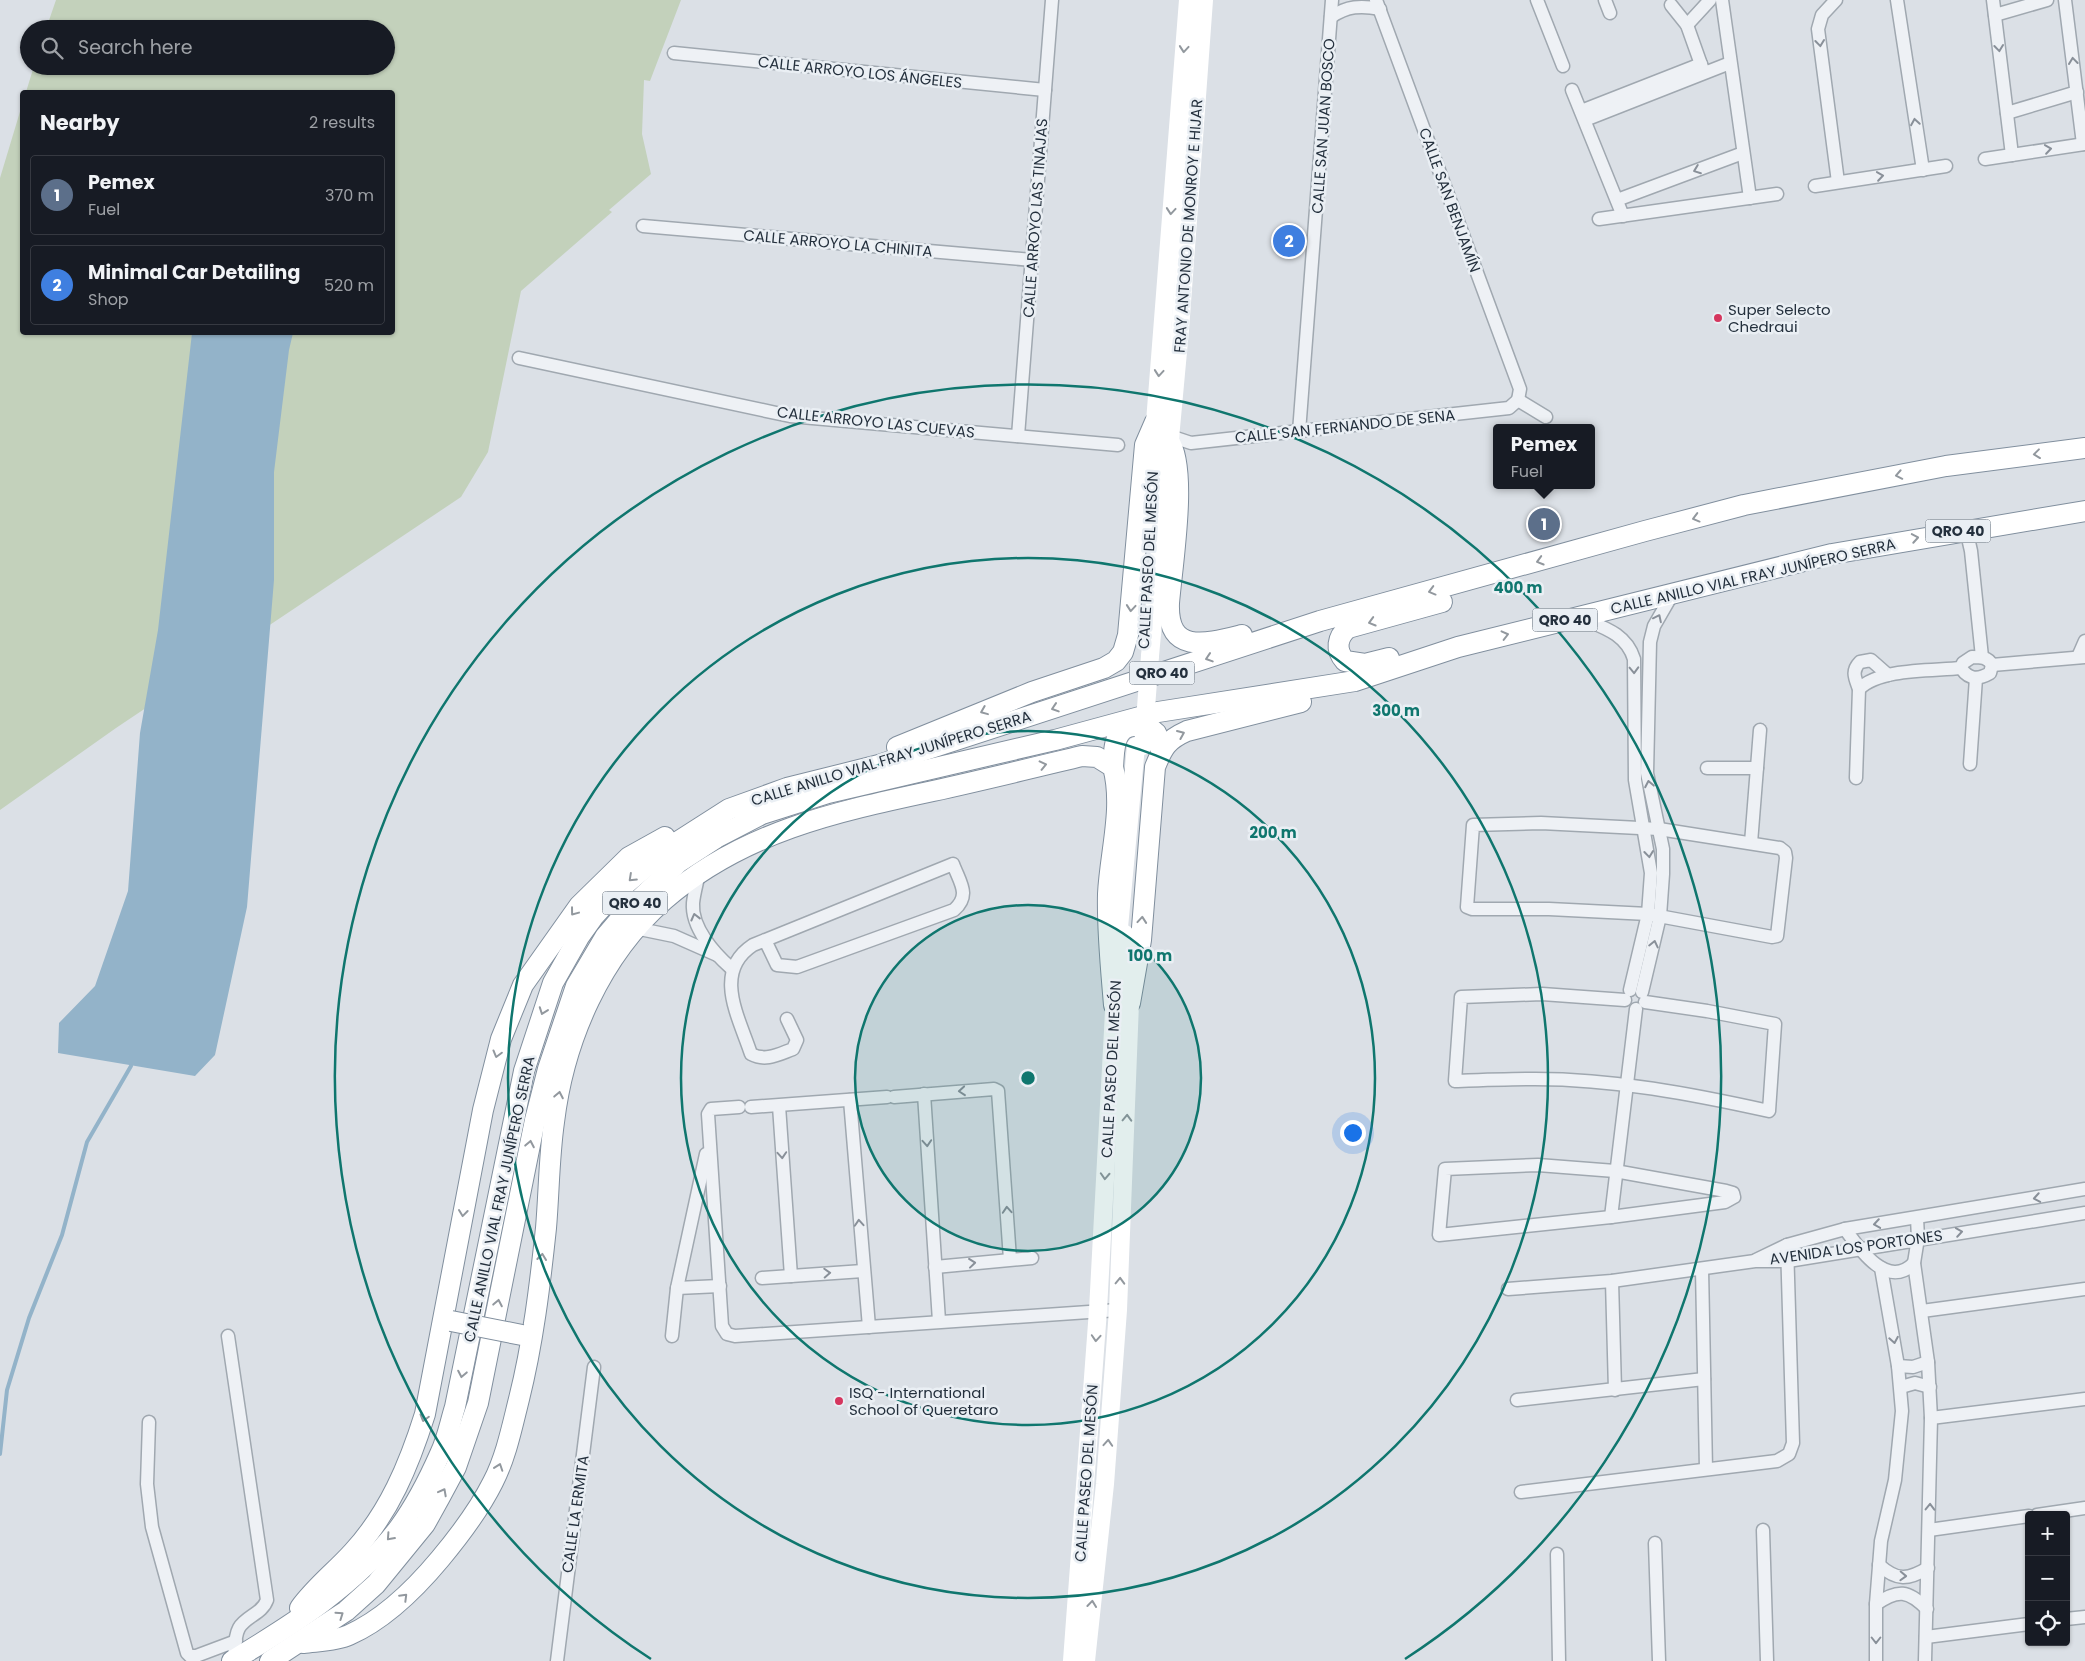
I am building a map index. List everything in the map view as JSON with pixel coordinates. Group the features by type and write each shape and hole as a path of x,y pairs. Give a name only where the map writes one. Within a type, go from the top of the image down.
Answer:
{"highway":[{"path":"814,782 1001,704 1104,668 1116,661 1123,652 1128,635 1145,445 1155,422"},
{"path":"1165,444 1175,450 1179,475 1168,603 1169,623 1175,633 1188,641 1208,643 1320,621"},
{"name":"CALLE ANILLO VIAL FRAY JUNÍPERO SERRA","path":"234,1654 288,1627 343,1586 398,1528 422,1490 441,1452 455,1407 524,1071 553,983 566,958 594,916 633,877 682,837 729,809 772,792 879,765 1320,621 1744,505 1946,466 2085,448"},
{"name":"CALLE ANILLO VIAL FRAY JUNÍPERO SERRA","path":"270,1661 346,1611 376,1584 425,1524 456,1468 478,1403 535,1120 548,1069 576,986 605,937 647,891 680,862 732,829 762,814 828,793 1055,740 1158,712 1355,681 1458,648 1832,554 1966,529 2085,510"},
{"path":"1458,648 1429,649 1365,664 1345,661 1338,646 1340,638 1348,628 1496,587 1512,569"},
{"path":"1147,748 1187,731 1322,697 1355,681"},
{"path":"1122,1004 1108,932 1108,892 1118,795 1114,767 1114,747 1120,733 1129,726 1140,726 1152,729 1157,735 1147,748"},
{"path":"935,791 1055,740"},
{"path":"1122,1004 1141,940 1155,767 1147,748"},
{"path":"298,1644 347,1636 392,1609 430,1572 464,1531 494,1480 510,1433 546,1227 554,1121 563,1073 578,1022 599,982 635,928 664,899 699,873 737,849 805,821 1082,756 1097,757 1114,767"},
{"path":"288,1627 308,1598 353,1552 383,1514 407,1466 425,1414 447,1320 483,1110 501,1039 524,985 579,906 629,857 685,827 729,809"},
{"path":"447,1320 526,1336"}],"main road":[{"name":"FRAY ANTONIO DE MONROY E HIJAR","path":"1165,444 1155,422 1196,4"},
{"name":"FRAY ANTONIO DE MONROY E HIJAR","path":"1165,444 1196,4"},
{"name":"CALLE PASEO DEL MESÓN","path":"1147,748 1147,656 1165,444"},
{"name":"CALLE PASEO DEL MESÓN","path":"1079,1657 1105,1484 1118,1310 1122,1004"},
{"name":"CALLE PASEO DEL MESÓN","path":"1079,1657 1098,1310 1122,1004"}],"street":[{"name":"CALLE ARROYO LAS TINAJAS","path":"1018,436 1052,0"},
{"name":"CALLE SAN JUAN BOSCO","path":"1299,432 1332,0"},
{"path":"1537,0 1563,66"},
{"path":"1605,0 1610,13"},
{"path":"1687,26 1710,0"},
{"path":"1722,0 1750,198"},
{"path":"1836,0 1822,15 1818,29 1838,182"},
{"path":"1897,0 1923,170"},
{"path":"1993,0 2012,155"},
{"path":"1995,15 2046,0"},
{"path":"1985,159 2084,144 2065,0"},
{"path":"1331,17 1341,10 1356,6 1378,5"},
{"name":"CALLE SAN BENJAMÍN","path":"1378,5 1520,389 1518,400"},
{"path":"1671,5 1687,26 1702,68"},
{"name":"CALLE ARROYO LOS ÁNGELES","path":"674,53 1045,90"},
{"path":"1583,116 1702,68 1730,63"},
{"path":"1572,90 1623,216"},
{"path":"2007,113 2077,92"},
{"path":"1618,200 1743,153"},
{"path":"1815,186 1946,166"},
{"path":"1599,218 1777,194"},
{"name":"CALLE ARROYO LA CHINITA","path":"643,226 1032,260"},
{"name":"CALLE ARROYO LAS CUEVAS","path":"519,358 790,416 1118,445"},
{"path":"1518,400 1546,417"},
{"name":"CALLE SAN FERNANDO DE SENA","path":"1165,444 1299,432 1509,408 1518,400"},
{"path":"1966,529 1971,550 1977,653"},
{"path":"1654,915 1651,873 1635,773 1650,642 1654,626 1673,593"},
{"path":"1579,617 1613,632 1628,646 1634,659 1647,773 1663,849 1654,915 1635,999 1611,1217"},
{"path":"1992,666 2081,657 2085,641"},
{"path":"1628,646 1650,642"},
{"path":"1961,668 1966,675 1976,678 1990,673 1992,666 1990,661 1977,653"},
{"path":"1961,668 1963,663 1977,653"},
{"path":"1856,778 1860,689 1854,672 1860,662 1871,660 1876,662 1888,675"},
{"path":"1860,689 1872,679 1888,675 1961,668"},
{"path":"1970,764 1976,678"},
{"path":"1751,843 1760,730"},
{"path":"1707,768 1757,768"},
{"path":"1541,823 1659,829 1780,848 1785,852 1777,936 1772,937 1654,915 1549,909 1472,909 1467,907 1473,825 1541,823"},
{"path":"765,940 777,965 797,967 954,910 962,902 964,894 954,864 765,940 742,952 732,968 730,988 751,1054 759,1058 770,1058 792,1049 796,1040 787,1019"},
{"path":"699,873 693,904 694,915 717,956"},
{"path":"635,928 674,936 717,956 732,968"},
{"path":"1542,994 1635,999 1707,1010 1775,1024 1769,1112 1698,1095 1626,1085 1536,1079 1455,1081 1461,997 1542,994"},
{"path":"1010,1259 998,1091 994,1089 708,1110 722,1326 727,1334 735,1336 1118,1310"},
{"path":"924,1094 939,1321"},
{"path":"850,1100 869,1327"},
{"path":"779,1106 791,1276"},
{"path":"672,1336 677,1288 709,1139"},
{"path":"1538,1165 1615,1171 1726,1191 1734,1197 1726,1202 1611,1217 1439,1235 1445,1169 1538,1165"},
{"name":"AVENIDA LOS PORTONES","path":"1755,1261 1787,1245 1845,1229 2085,1190"},
{"name":"AVENIDA LOS PORTONES","path":"1755,1261 1788,1261 1918,1238 2085,1213"},
{"path":"1917,1218 1918,1238 1914,1263 1928,1362 1931,1418 1925,1661"},
{"path":"1845,1229 1860,1248 1881,1268 1888,1272 1902,1272 1914,1263"},
{"path":"1521,1492 1777,1461 1789,1454 1793,1443 1787,1245"},
{"path":"935,1267 1032,1258"},
{"path":"1508,1289 1612,1281 1755,1261"},
{"path":"1876,1661 1876,1604 1881,1541 1895,1480 1901,1430 1901,1387 1881,1268"},
{"path":"1702,1269 1706,1469"},
{"path":"762,1278 863,1271"},
{"path":"1612,1281 1616,1390"},
{"path":"677,1288 720,1286"},
{"path":"1922,1311 2085,1289"},
{"path":"149,1422 147,1484 152,1527 187,1653 190,1656 234,1654 240,1626 261,1611 267,1600 228,1336"},
{"path":"1898,1366 1912,1367 1928,1362"},
{"name":"CALLE LA ERMITA","path":"557,1661 594,1368"},
{"path":"1517,1400 1704,1379"},
{"path":"1901,1387 1914,1383 1930,1387"},
{"path":"1931,1418 2085,1399"},
{"path":"2064,1511 2085,1508"},
{"path":"1929,1530 2025,1517"},
{"path":"1763,1530 1767,1661"},
{"path":"1655,1543 1659,1661"},
{"path":"1557,1554 1559,1661"},
{"path":"1879,1565 1890,1574 1903,1578 1916,1575 1928,1568"},
{"path":"1876,1604 1890,1594 1904,1593 1915,1598 1927,1610"},
{"path":"2070,1619 2085,1617"},
{"path":"1926,1637 2025,1625"}],"green space":[{"path":"56,0 681,0 650,81 644,80 642,134 651,174 609,210 612,212 521,291 488,452 461,497 116,728 0,810 0,178 20,112 20,335 395,335 395,90 27,90 31,75 395,75 395,20 49,20"}],"water":[{"path":"192,335 293,335 274,472 274,580 247,907 215,1055 195,1076 58,1053 59,1023 95,986 128,891 140,733 158,630"}],"waterway":[{"path":"0,1454 7,1390 29,1318 62,1235 87,1142 131,1066"}],"place":[{"name":"Minimal Car Detailing","path":"1289,241"},
{"name":"Super Selecto Chedraui","path":"1718,318"},
{"name":"Pemex","path":"1544,524"},
{"name":"ISQ - International School of Queretaro","path":"839,1401"}]}
